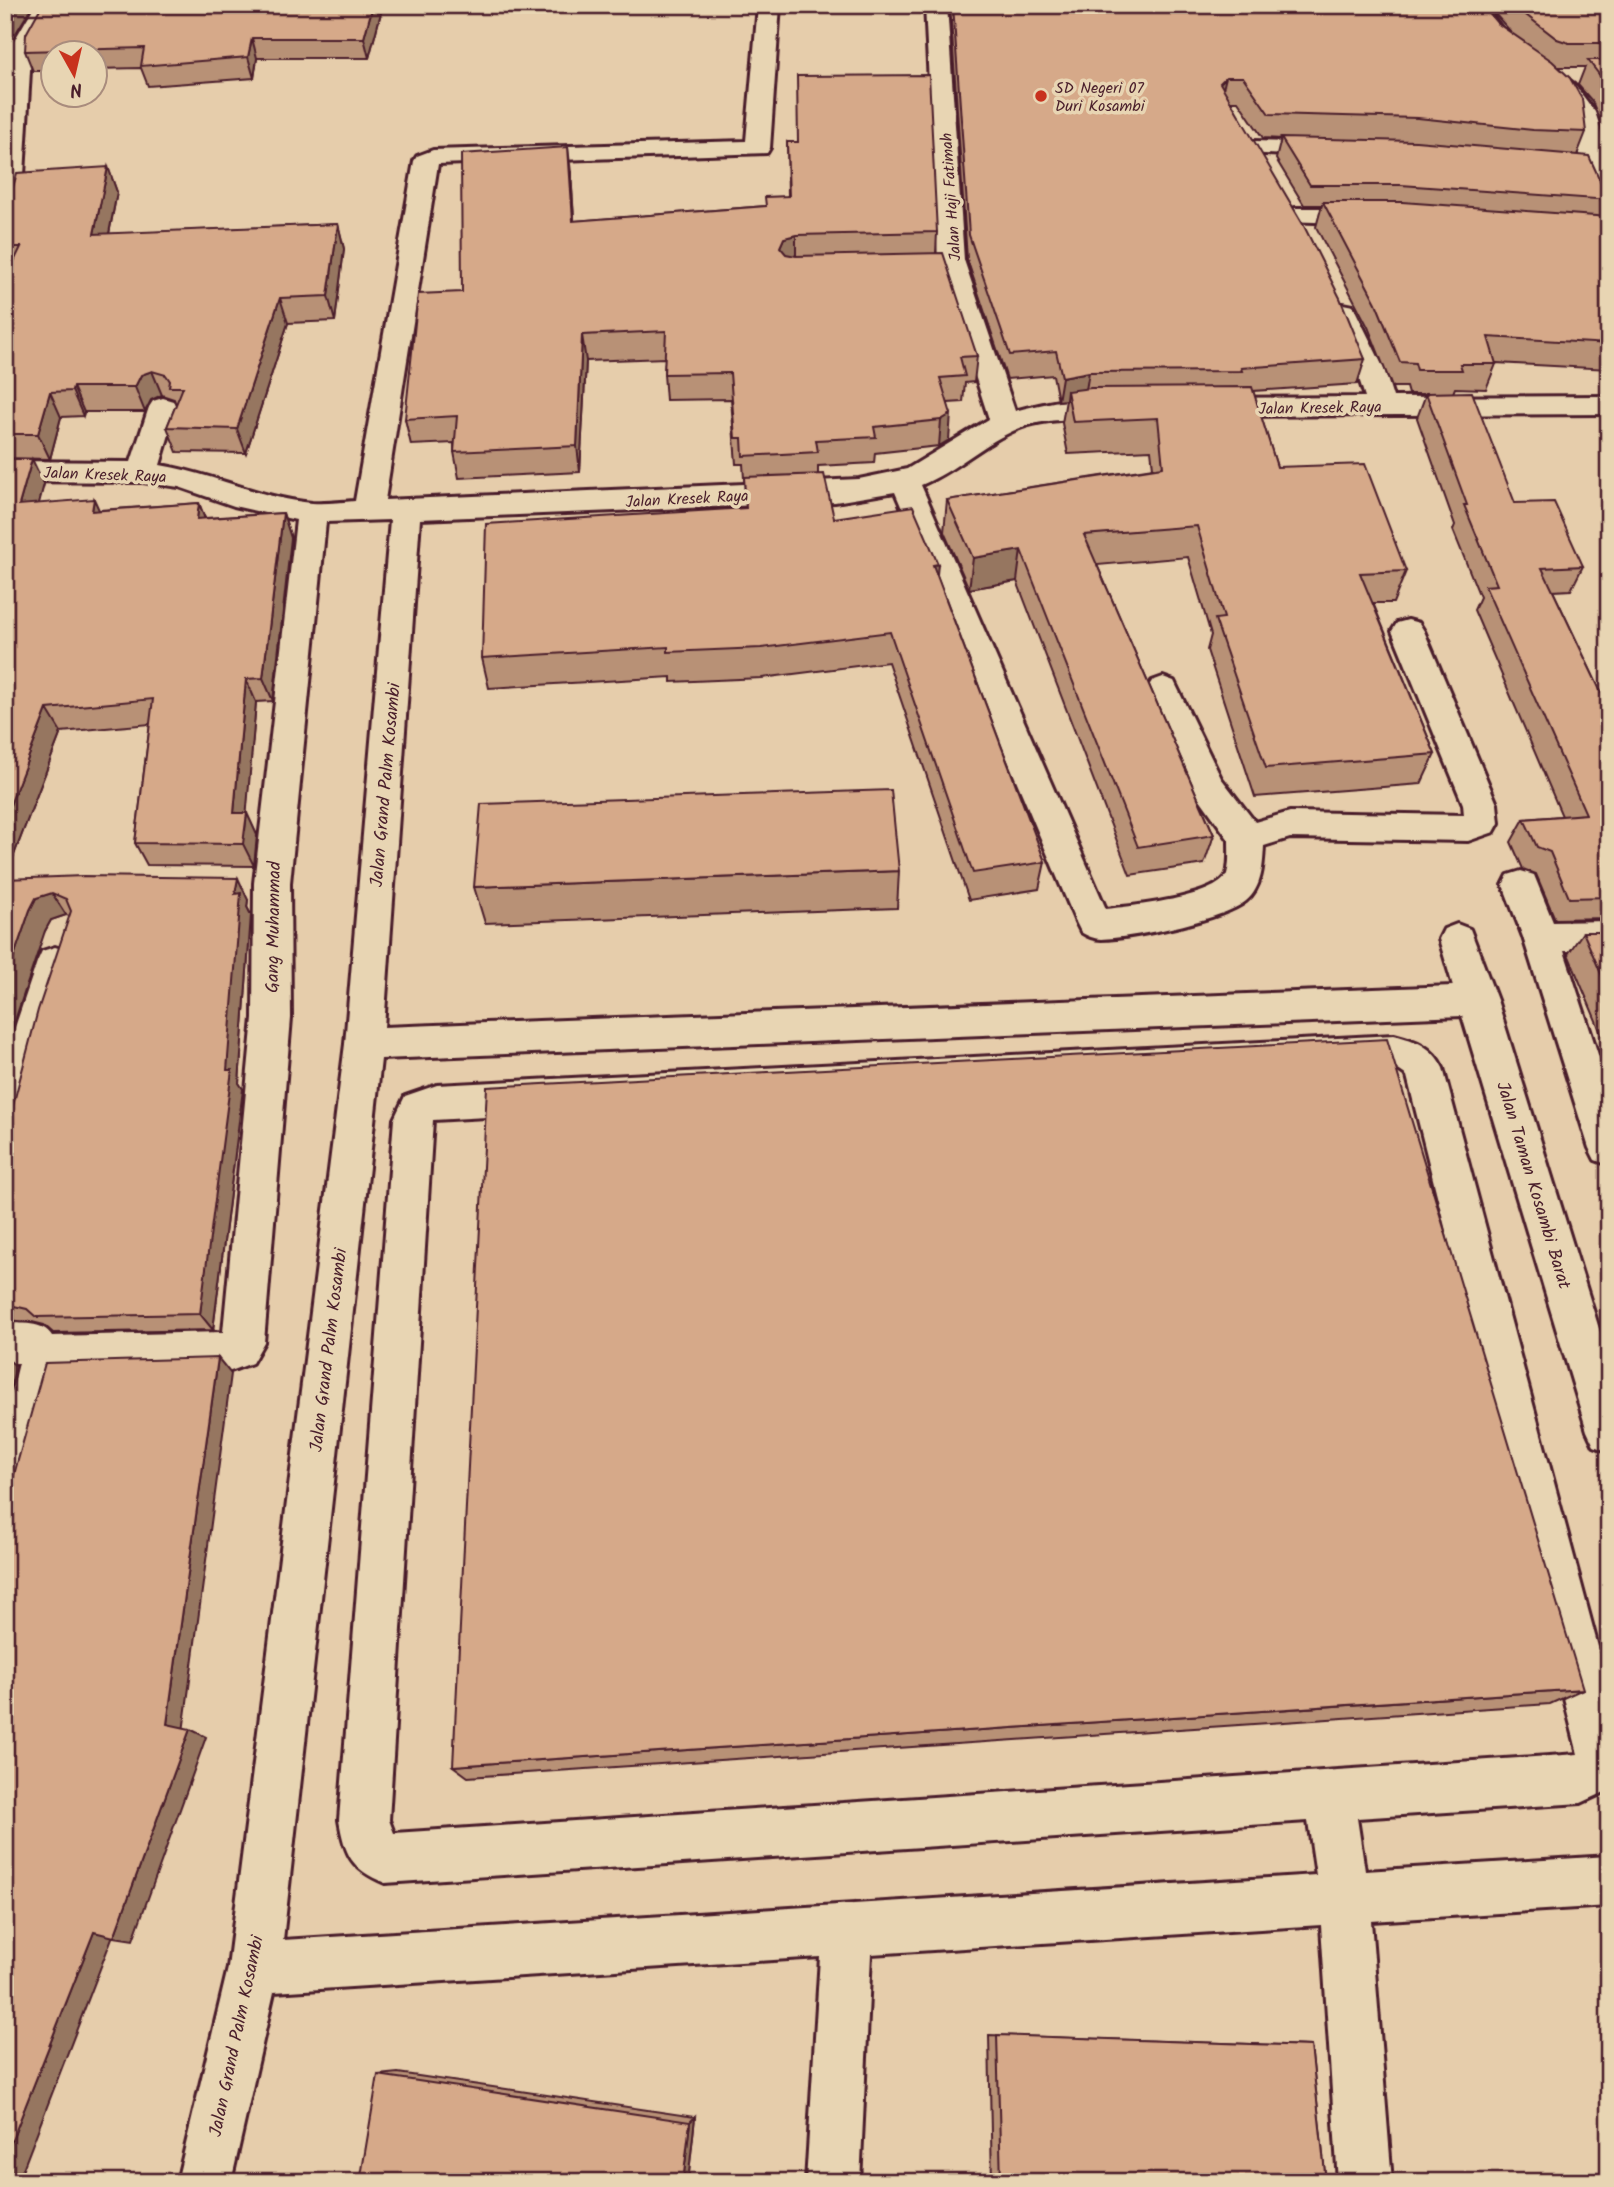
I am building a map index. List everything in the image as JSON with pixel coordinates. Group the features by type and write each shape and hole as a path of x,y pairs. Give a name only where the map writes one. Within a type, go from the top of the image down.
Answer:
{"street":[{"path":"5,223 9,210 19,53 47,5"},
{"name":"Jalan Grand Palm Kosambi","path":"204,2182 254,1968 364,1044 387,512 426,161 433,157 758,148 769,5"},
{"name":"Jalan Haji Fatimah","path":"936,5 951,260 1005,424"},
{"path":"1473,5 1498,39 1566,89 1583,112 1589,130 1592,167 1609,212"},
{"path":"1548,76 1579,75"},
{"path":"1268,170 1248,138 1358,150"},
{"path":"1564,166 1592,167"},
{"path":"1295,215 1394,216"},
{"path":"928,270 954,269"},
{"path":"1335,294 1370,369 1382,406"},
{"name":"Jalan Kresek Raya","path":"1177,407 1609,405"},
{"path":"143,472 163,407"},
{"name":"Jalan Kresek Raya","path":"5,471 143,472 183,478 245,499 312,513 835,492 904,480 927,470 983,434 1005,424 1040,414 1074,409 1138,407"},
{"path":"904,480 1094,922 1099,925 1207,904 1238,889 1243,881 1247,838 1206,785 1163,690"},
{"name":"Gang Muhammad","path":"23,1349 228,1352 237,1349 243,1342 272,1018 258,883 312,513"},
{"path":"1247,838 1290,825 1468,828 1482,823 1480,804 1408,631"},
{"path":"1521,885 1576,937 1609,1148"},
{"path":"5,1131 29,1040 65,932"},
{"name":"Jalan Taman Kosambi Barat","path":"1457,939 1609,1431"},
{"path":"364,1044 1478,1000"},
{"path":"1394,1051 1410,1055 1424,1068 1603,1757 1599,1769 1581,1779 1329,1795 385,1858 368,1843 363,1820 413,1119 419,1108 437,1102 465,1100 1394,1051"},
{"path":"5,1505 39,1373 23,1349"},
{"path":"1329,1795 1344,1898 1365,2182"},
{"path":"254,1968 1609,1881"},
{"path":"833,2182 847,1931"}],"building":[{"path":"5,5 13,5 5,18"},
{"path":"42,5 373,5 364,38 252,38 248,57 141,66 144,48 108,49 108,38 38,38 38,51 25,51 26,34"},
{"path":"953,5 1482,5 1497,23 1552,61 1570,78 1582,99 1586,132 1533,130 1418,118 1269,114 1243,77 1226,77 1220,83 1304,226 1340,298 1365,359 1241,368 1242,371 1089,372 1062,377 1056,351 1010,355 969,235"},
{"path":"1517,5 1609,5 1609,44 1569,43 1557,39"},
{"path":"1588,60 1609,60 1609,94 1601,77"},
{"path":"929,75 937,232 796,235 784,238 780,247 786,254 796,256 943,253 977,356 960,357 965,376 940,378 951,414 941,420 874,427 876,437 816,440 818,452 743,456 742,438 735,438 730,373 664,374 666,331 582,335 577,446 454,452 457,416 405,419 418,294 462,292 461,154 568,147 573,221 766,206 765,197 789,196 787,142 798,142 797,76"},
{"path":"1281,138 1416,141 1589,156 1609,200 1401,185 1310,185"},
{"path":"108,167 94,234 338,224 328,296 280,298 237,429 167,427 183,387 169,387 170,381 166,375 152,371 141,375 135,387 73,387 72,391 50,392 38,434 5,434 5,280 21,247 5,247 5,215 17,173"},
{"path":"1323,202 1402,202 1609,217 1609,344 1488,337 1496,364 1460,364 1462,370 1417,370 1415,363 1400,362 1376,303"},
{"path":"1252,387 1277,467 1365,464 1406,571 1360,573 1435,754 1266,768 1215,619 1224,618 1197,526 1084,535 1214,835 1138,847 1021,550 973,558 947,500 1163,467 1158,418 1073,422 1067,391 1091,388"},
{"path":"1472,392 1515,503 1554,502 1583,566 1542,568 1609,709 1609,897 1569,898 1550,852 1537,847 1524,819 1586,814 1485,586 1497,585 1464,505 1467,505 1426,393"},
{"path":"5,459 32,459 19,505 94,499 92,511 199,503 197,519 283,513 263,678 246,679 234,813 247,813 243,844 135,843 153,699 47,709 5,818"},
{"path":"824,474 834,518 913,506 938,564 933,565 1045,862 973,873 890,632 761,648 668,652 668,647 482,658 486,524 746,508 744,477"},
{"path":"891,790 899,871 474,887 481,804"},
{"path":"83,876 238,878 235,894 241,893 227,1070 232,1070 200,1314 36,1317 27,1309 5,1305 5,1123 11,1113 38,1010 71,911 66,899 52,893 36,898 5,982 5,879"},
{"path":"1583,932 1609,932 1609,992"},
{"path":"1387,1039 1583,1689 453,1766 487,1087"},
{"path":"218,1358 167,1724 190,1729 114,1937 94,1932 5,2158 5,1507 45,1363"},
{"path":"997,2035 1311,2046 1326,2182 1001,2182"},
{"path":"378,2075 690,2122 683,2182 360,2182"}],"place":[{"name":"SD Negeri 07 Duri Kosambi","path":"1041,96"}]}
